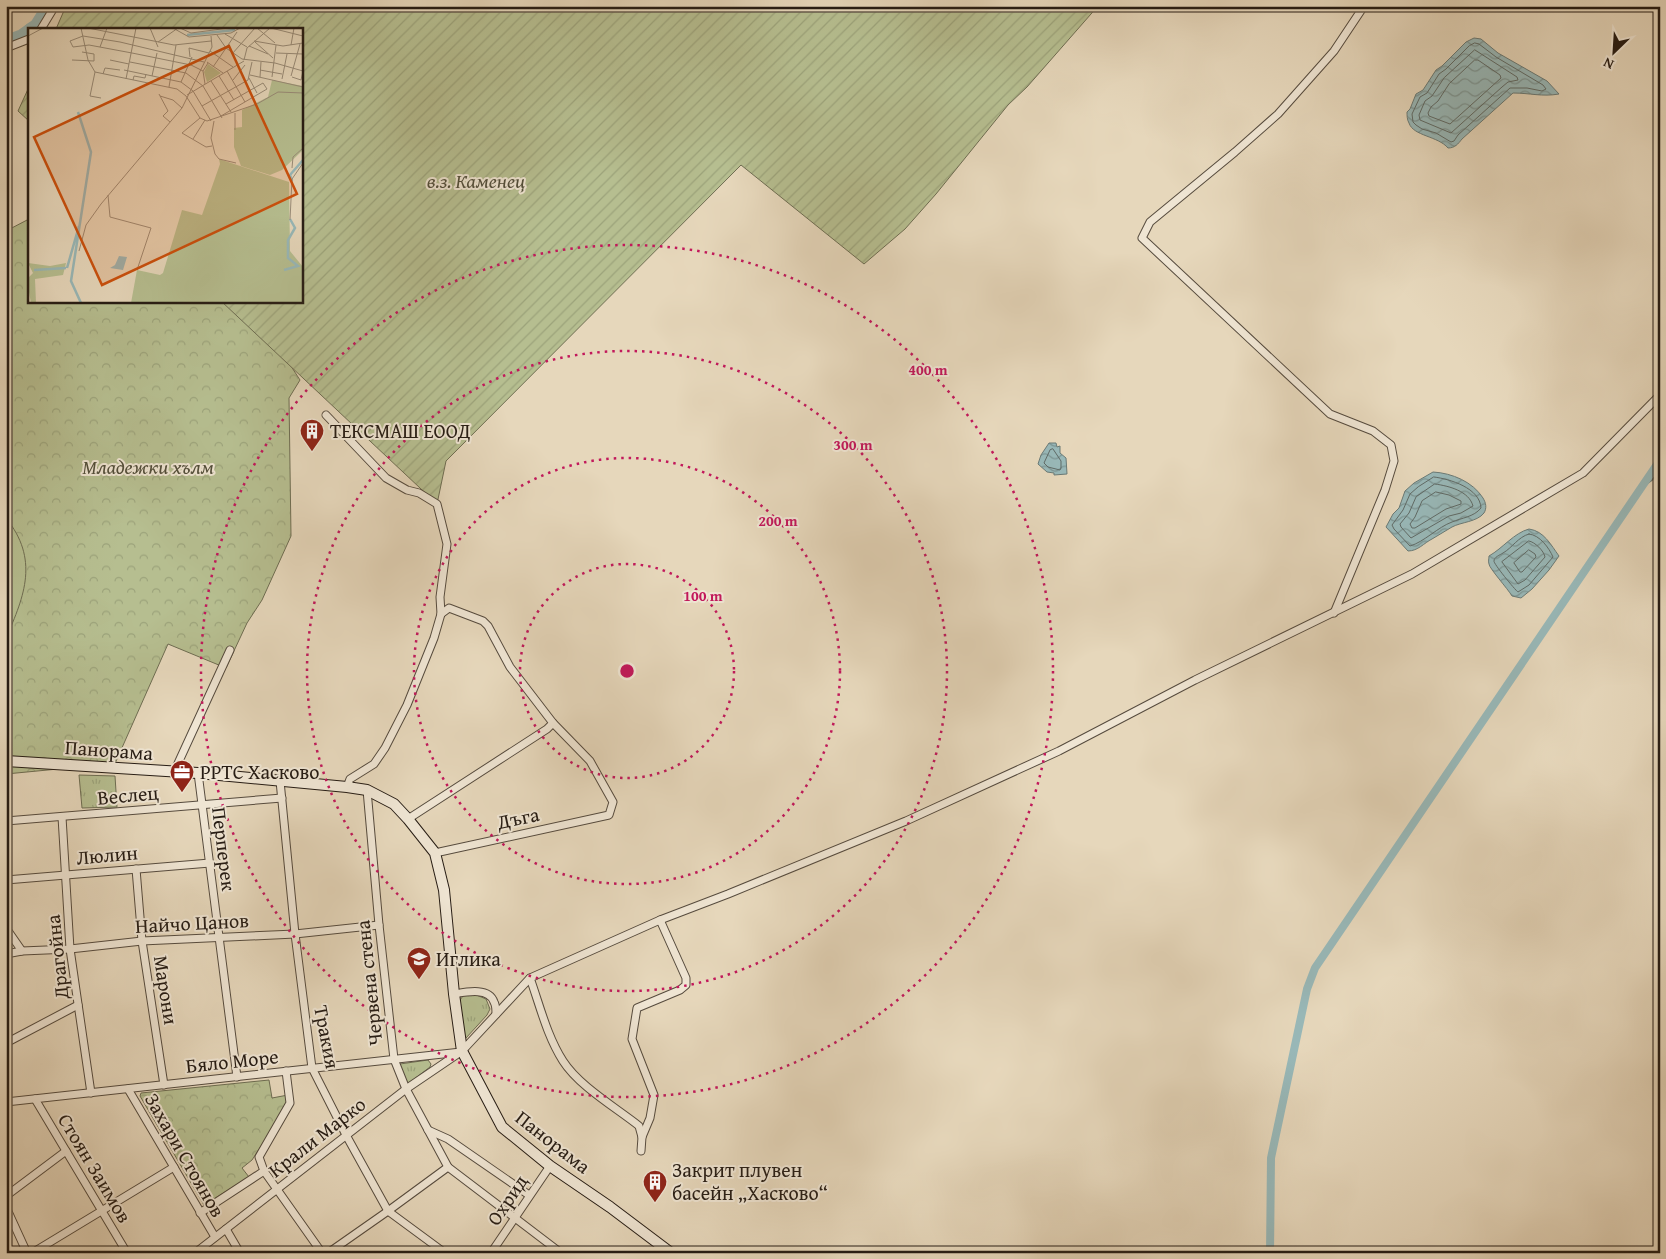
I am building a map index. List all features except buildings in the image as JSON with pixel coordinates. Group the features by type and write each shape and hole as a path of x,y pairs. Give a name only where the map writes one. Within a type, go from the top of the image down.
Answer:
{"street":[{"path":"42,28 55,6"},
{"path":"1334,613 1394,461 1391,445 1372,432 1330,414 1142,238 1150,222 1278,114 1334,51 1364,6"},
{"path":"6,48 28,39"},
{"path":"642,1151 642,1137 639,1126 580,1081 563,1062 552,1042 530,978 660,920 906,821 1059,751 1195,680 1412,574 1584,473 1660,395"},
{"path":"326,415 386,478 437,504 447,544 440,596 441,614 420,676 394,734 374,764 350,779 347,787"},
{"path":"408,819 547,729 553,723 510,667 488,626 483,621 449,608 441,614"},
{"path":"174,772 230,650"},
{"name":"Дъга","path":"435,853 609,815 613,802 590,761 553,723"},
{"name":"Панорама","path":"6,761 198,773 347,787 367,790 394,804 435,853 444,890 454,994 462,1052 502,1127 550,1166 610,1207 671,1253"},
{"name":"Перперек","path":"198,773 237,1077"},
{"name":"Тракия","path":"280,781 294,934 312,1068 388,1211 446,1253"},
{"name":"Червена стена","path":"367,790 379,925 394,1059 406,1089 448,1168 561,1253"},
{"name":"Веслец","path":"6,821 282,798"},
{"name":"Драгойна","path":"62,817 70,949 91,1093"},
{"name":"Люлин","path":"6,880 210,863"},
{"name":"Марони","path":"136,869 142,941 164,1085"},
{"path":"642,1137 650,1118 654,1095 632,1039 637,1008 680,990 686,985 686,978 660,920"},
{"name":"Найчо Цанов","path":"6,954 142,941 294,934 379,925"},
{"path":"6,928 22,951"},
{"name":"Крали Марко","path":"195,1253 406,1089 462,1052 530,978"},
{"path":"454,994 474,991 486,993 494,1000 496,1014"},
{"path":"6,1043 78,1005"},
{"name":"Бяло Море","path":"6,1102 462,1052"},
{"path":"286,1071 290,1103 259,1157 264,1171 276,1190 322,1253"},
{"name":"Захари Стоянов","path":"128,1089 214,1237"},
{"name":"Стоян Заимов","path":"35,1099 128,1253"},
{"path":"428,1130 448,1139 529,1195"},
{"path":"6,1196 66,1151"},
{"name":"Охрид","path":"491,1253 550,1166"},
{"path":"32,1253 174,1168"},
{"path":"328,1253 448,1168"},
{"path":"200,1213 264,1171"},
{"path":"6,1207 27,1253"},
{"name":"Захари Стоянов","path":"226,1229 240,1253"}],"green space":[{"name":"в.з. Каменец","path":"66,6 1098,6 1027,87 1008,105 905,229 864,264 741,165 446,461 437,504 222,302 302,302 302,28 56,28"},
{"path":"28,89 28,120 18,111"},
{"name":"Младежки хълм","path":"28,220 28,302 233,302 272,337 300,380 289,398 291,536 262,600 247,623 226,668 168,644 113,768 58,769 6,774 6,231"},
{"path":"6,518 23,548 26,577 19,607 6,638"},
{"path":"79,775 115,776 117,807 82,808"},
{"path":"468,994 474,994 486,999 490,1009 487,1015 464,1038 460,1000"},
{"path":"428,1060 431,1064 430,1067 407,1083 400,1064"},
{"path":"269,1080 272,1098 288,1095 289,1103 252,1160 242,1168 249,1177 204,1205 140,1096 141,1093"}],"water":[{"path":"1474,38 1481,39 1498,53 1547,81 1559,94 1513,93 1456,145 1448,148 1444,144 1415,131 1408,120 1407,112 1416,94 1423,90 1436,70 1466,42"},
{"path":"1049,443 1056,443 1057,447 1060,446 1060,453 1066,458 1067,474 1054,475 1054,473 1047,472 1038,464 1041,455"},
{"path":"1433,472 1455,476 1474,487 1484,500 1485,511 1481,516 1456,525 1418,548 1408,551 1386,527 1393,514 1399,508 1405,491 1414,483"},
{"path":"1529,529 1543,536 1559,556 1532,589 1521,598 1512,596 1495,574 1489,564 1489,556 1518,534"}],"waterway":[{"path":"32,28 36,25 48,6"},
{"path":"6,41 28,31"},
{"path":"1270,1253 1271,1158 1307,989 1315,968 1660,460"},
{"path":"1643,486 1652,480 1660,470"}],"place":[{"name":"ТЕКСМАШ ЕООД","path":"312,452"},
{"name":"РРТС Хасково","path":"182,793"},
{"name":"Иглика","path":"419,980"},
{"name":"Закрит плувен басейн „Хасково“","path":"655,1203"}]}
